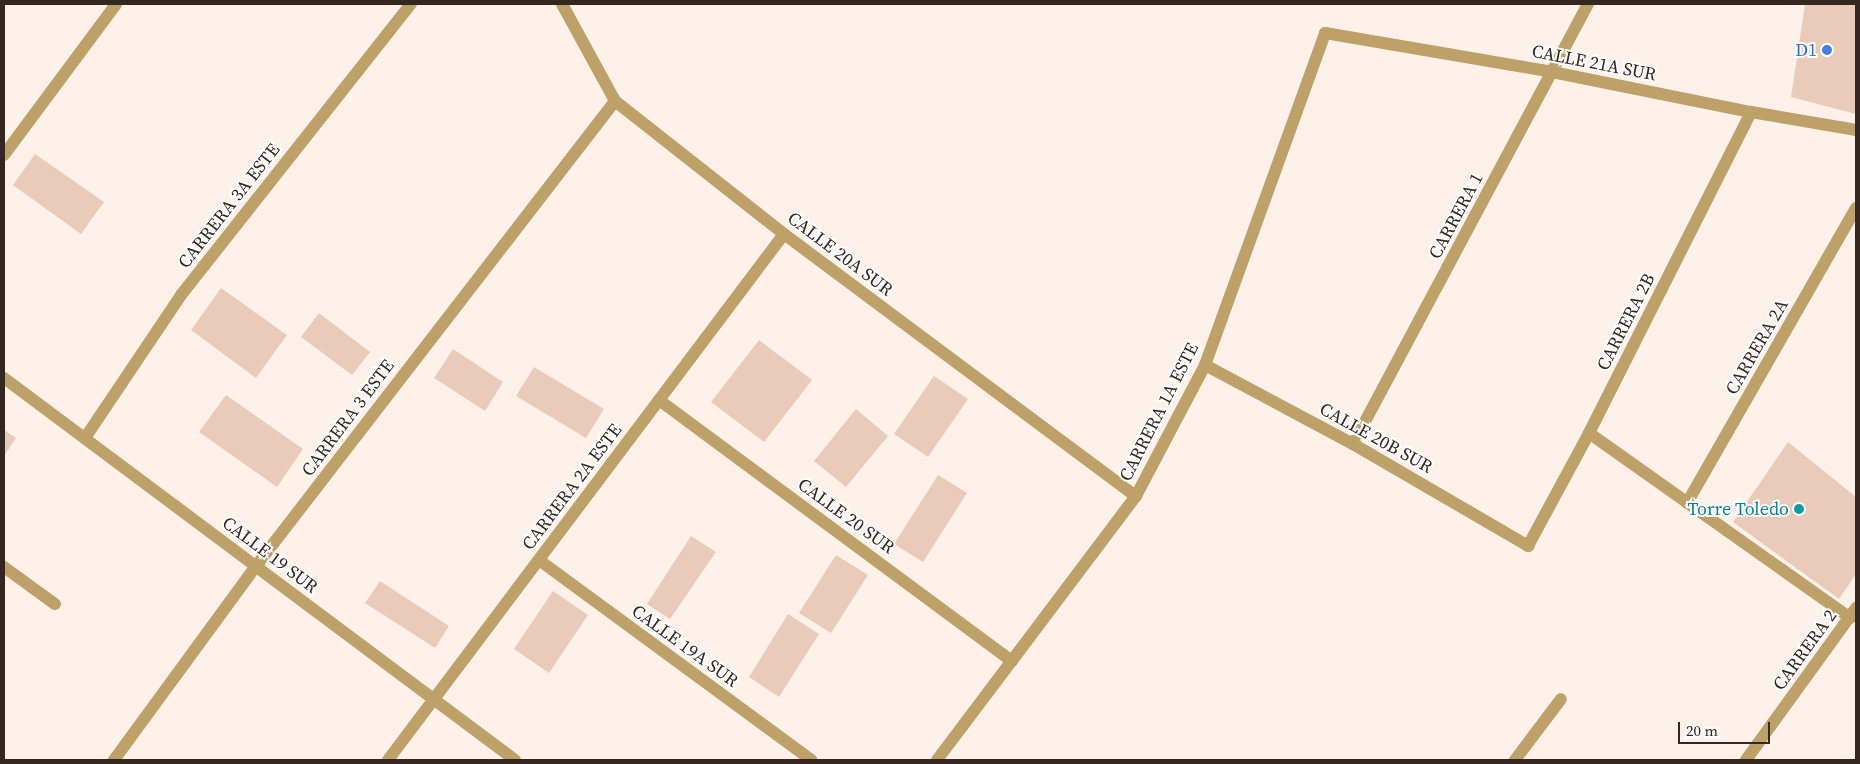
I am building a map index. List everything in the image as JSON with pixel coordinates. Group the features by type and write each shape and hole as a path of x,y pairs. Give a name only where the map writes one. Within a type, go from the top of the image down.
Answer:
{"street":[{"path":"4,154 116,4"},
{"name":"CARRERA 3A ESTE","path":"85,438 181,295 411,4"},
{"name":"CALLE 20A SUR","path":"562,4 615,101 784,234 1136,496"},
{"name":"CARRERA 1","path":"1353,444 1588,4"},
{"name":"CALLE 21A SUR","path":"1326,33 1552,72 1751,112 1856,130"},
{"name":"CARRERA 1A ESTE","path":"937,760 1136,496 1205,365 1326,33"},
{"name":"CARRERA 3 ESTE","path":"114,760 256,566 615,101"},
{"name":"CARRERA 2B","path":"1528,546 1589,433 1751,112"},
{"name":"CARRERA 2A","path":"1687,503 1856,208"},
{"name":"CARRERA 2A ESTE","path":"388,760 784,234"},
{"name":"CALLE 20B SUR","path":"1205,365 1353,444 1528,546"},
{"name":"CALLE 19 SUR","path":"4,378 515,760"},
{"name":"CALLE 20 SUR","path":"659,400 1012,661"},
{"path":"1589,433 1687,503 1853,613"},
{"name":"CALLE 19A SUR","path":"539,560 811,760"},
{"path":"4,567 55,604"},
{"name":"CARRERA 2","path":"1746,760 1853,613"},
{"path":"1515,760 1561,700"}],"building":[{"name":"D1","path":"1805,4 1856,4 1856,114 1791,97"},
{"path":"35,154 104,202 81,234 13,185"},
{"path":"221,288 287,335 256,378 191,330"},
{"path":"319,313 370,352 352,375 301,337"},
{"path":"759,340 812,380 764,442 711,402"},
{"path":"453,349 503,382 485,411 434,378"},
{"path":"534,367 604,409 586,438 516,396"},
{"path":"934,376 968,399 928,457 894,434"},
{"path":"226,395 303,449 277,487 199,432"},
{"path":"856,409 888,436 846,487 814,461"},
{"path":"4,430 16,438 4,456"},
{"name":"Torre Toledo","path":"1788,442 1856,497 1856,574 1839,599 1733,522"},
{"path":"938,475 967,493 923,562 894,544"},
{"path":"691,536 716,552 670,619 647,604"},
{"path":"836,555 868,575 831,633 799,613"},
{"path":"380,581 449,626 435,648 365,603"},
{"path":"553,591 588,615 549,673 514,649"},
{"path":"788,614 819,634 779,697 749,677"}],"place":[{"name":"D1","path":"1827,50"},
{"name":"Torre Toledo","path":"1799,509"}]}
